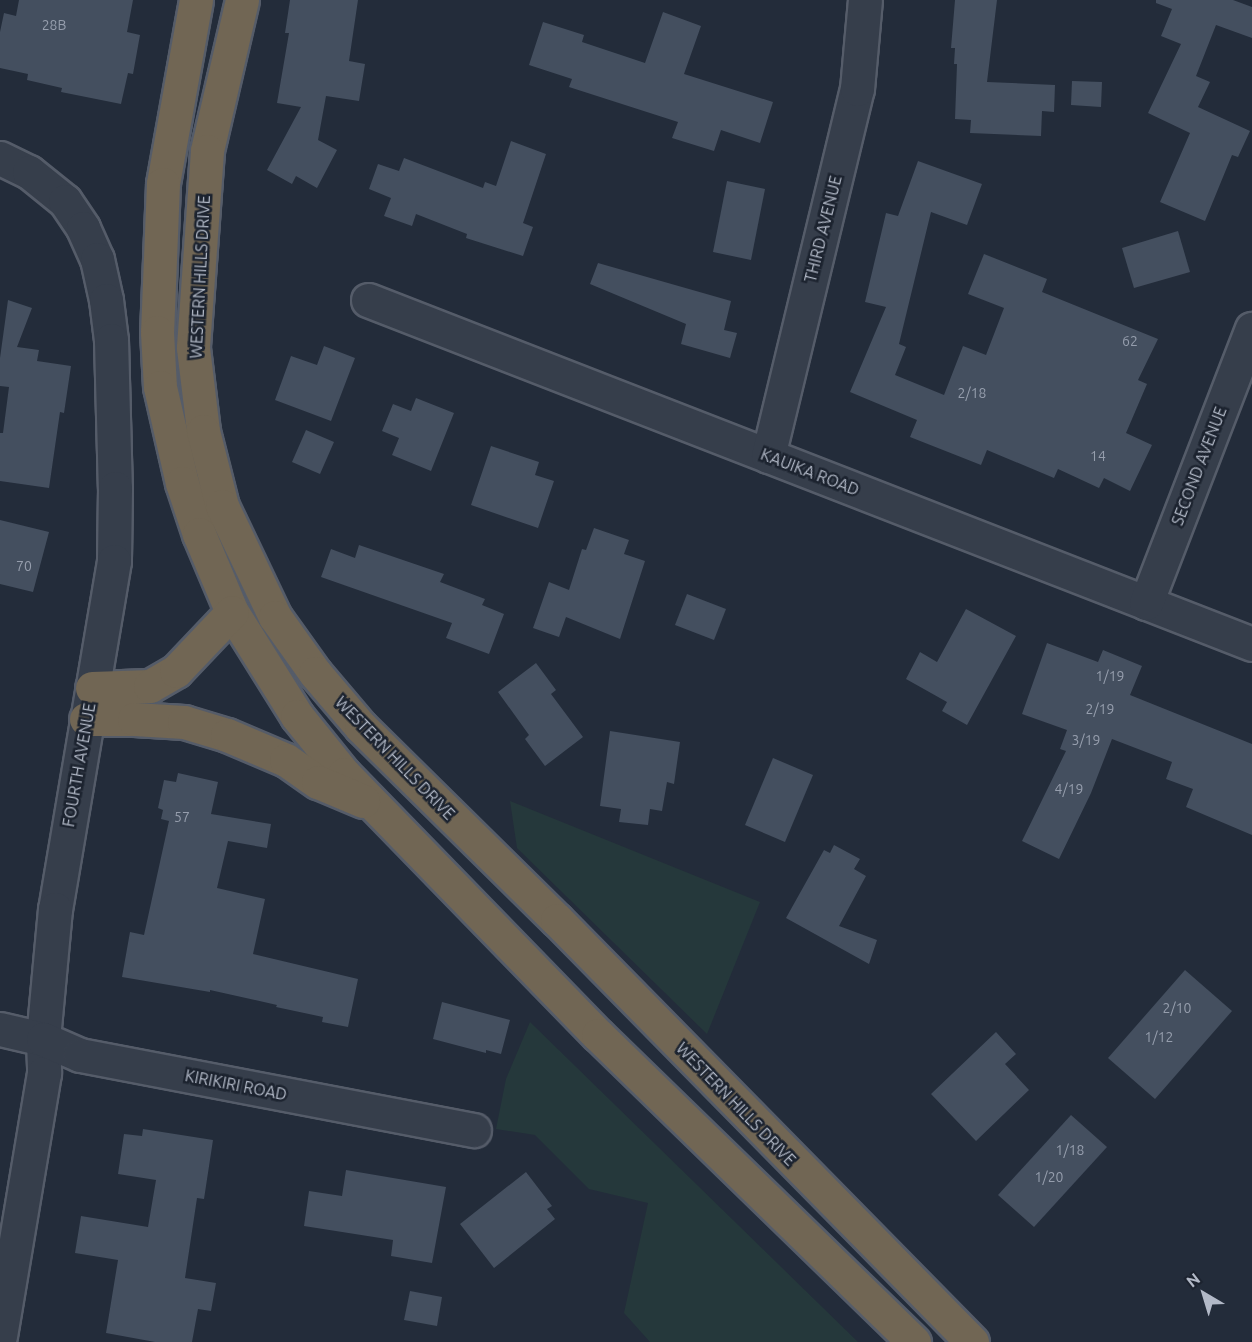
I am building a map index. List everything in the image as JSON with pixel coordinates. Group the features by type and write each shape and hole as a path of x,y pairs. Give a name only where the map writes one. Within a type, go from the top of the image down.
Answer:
{"highway":[{"path":"196,0 163,184 157,332 160,387 182,483 199,534 232,612 297,716 344,774 598,1035 914,1342"},
{"name":"WESTERN HILLS DRIVE","path":"242,0 207,151 193,348 203,431 222,506 275,617 315,673 361,727 556,920 972,1342"},
{"path":"89,704 150,686 176,671 232,612"},
{"path":"89,704 135,719 184,722 206,729 286,760 318,782 375,807"},
{"path":"877,1305 906,1277"}],"street":[{"name":"THIRD AVENUE","path":"768,456 857,88 865,0"},
{"name":"FOURTH AVENUE","path":"0,158 29,172 64,201 83,228 97,259 106,300 114,390 114,561 55,909 43,1039 44,1073 0,1336"},
{"name":"KAUIKA ROAD","path":"368,300 1252,644"},
{"name":"SECOND AVENUE","path":"1146,603 1252,328"},
{"name":"KIRIKIRI ROAD","path":"0,1029 43,1039 80,1055 474,1130"}],"shaded area":[{"path":"510,801 760,902 707,1034 517,848"},
{"path":"530,1022 858,1342 650,1342 624,1313 648,1203 589,1189 535,1135 496,1129 506,1079"}],"building":[{"path":"19,0 133,0 127,32 140,35 133,74 128,73 121,104 61,92 62,88 27,80 28,74 0,68 0,32 4,13 16,16"},
{"path":"290,0 358,0 349,61 365,64 359,101 326,96 318,140 337,150 317,188 296,176 292,184 267,170 301,107 277,103 289,33 285,33"},
{"path":"955,0 997,0 987,82 1055,85 1054,112 1042,111 1041,136 970,133 971,120 955,119 957,64 954,64 955,48 951,48"},
{"path":"1156,0 1233,0 1252,7 1252,38 1216,25 1196,76 1210,82 1198,107 1250,131 1238,157 1232,155 1205,221 1160,202 1190,133 1148,113 1181,44 1161,36 1172,9 1156,3"},
{"path":"663,12 701,26 684,74 773,102 760,143 721,130 714,151 672,138 678,122 569,87 572,79 529,65 543,22 584,35 582,42 645,63"},
{"path":"1072,81 1102,82 1101,107 1071,105"},
{"path":"511,141 546,154 523,223 533,227 523,256 466,238 467,234 416,214 412,226 384,216 391,198 369,189 378,164 399,171 404,158 483,188 485,182 496,186"},
{"path":"918,161 982,184 967,225 931,212 899,344 906,347 895,375 944,395 963,346 986,355 1004,308 968,294 984,254 1047,279 1042,292 1158,339 1138,380 1147,384 1126,433 1152,445 1130,491 1104,478 1099,488 1058,469 1054,478 987,450 981,465 910,437 917,420 850,392 886,307 865,302 886,213 898,216"},
{"path":"727,181 765,189 751,260 713,252"},
{"path":"1178,231 1190,272 1134,288 1122,248"},
{"path":"598,263 731,301 724,330 737,333 730,358 681,344 686,324 590,284"},
{"path":"8,300 32,308 17,347 39,350 37,361 71,366 64,413 60,412 49,488 0,481 0,433 3,433 9,387 0,386 0,358"},
{"path":"324,346 355,358 331,421 275,400 291,356 317,365"},
{"path":"416,398 454,413 431,471 392,455 399,438 382,431 393,404 411,411"},
{"path":"306,430 334,442 320,474 292,462"},
{"path":"491,446 539,462 535,475 554,481 538,528 471,505"},
{"path":"0,520 49,532 33,592 0,584"},
{"path":"594,528 629,540 624,554 645,561 620,639 566,617 559,637 533,628 549,582 569,590 582,549 586,550"},
{"path":"359,545 444,574 440,582 485,599 482,605 504,614 489,654 446,638 452,623 321,577 331,549 355,558"},
{"path":"687,594 726,609 714,640 675,625"},
{"path":"966,609 1016,636 967,725 942,711 947,702 906,679 920,652 937,662"},
{"path":"1047,643 1098,662 1103,650 1142,666 1130,695 1252,744 1252,835 1186,807 1193,789 1166,779 1172,762 1112,739 1091,793 1059,859 1022,841 1066,751 1060,749 1067,730 1022,714"},
{"path":"536,663 556,690 551,694 583,737 545,766 525,739 529,735 498,692"},
{"path":"610,731 680,742 674,784 667,782 662,811 650,809 648,825 619,822 621,809 600,806"},
{"path":"773,758 813,775 785,842 745,825"},
{"path":"178,773 218,782 211,814 271,824 267,848 228,841 217,888 265,899 253,954 358,979 348,1027 322,1022 323,1017 210,990 210,992 122,977 130,932 144,935 169,821 161,819 163,810 158,808 164,780 176,782"},
{"path":"834,845 860,859 854,869 866,876 839,926 877,940 869,964 786,918 824,850 830,853"},
{"path":"1185,970 1232,1011 1155,1099 1108,1058"},
{"path":"442,1002 510,1020 501,1054 486,1050 486,1053 433,1039"},
{"path":"996,1032 1016,1054 1005,1064 1029,1090 976,1141 931,1094"},
{"path":"1071,1115 1107,1147 1034,1227 998,1195"},
{"path":"143,1129 213,1140 204,1199 197,1198 185,1278 216,1283 211,1311 198,1309 192,1342 155,1342 106,1333 118,1260 75,1253 81,1216 148,1227 156,1180 118,1174 124,1134 142,1136"},
{"path":"346,1170 446,1187 432,1263 391,1256 393,1240 304,1226 309,1191 342,1196"},
{"path":"526,1172 552,1206 547,1209 555,1219 494,1268 460,1224"},
{"path":"410,1291 442,1297 437,1326 404,1320"}]}
